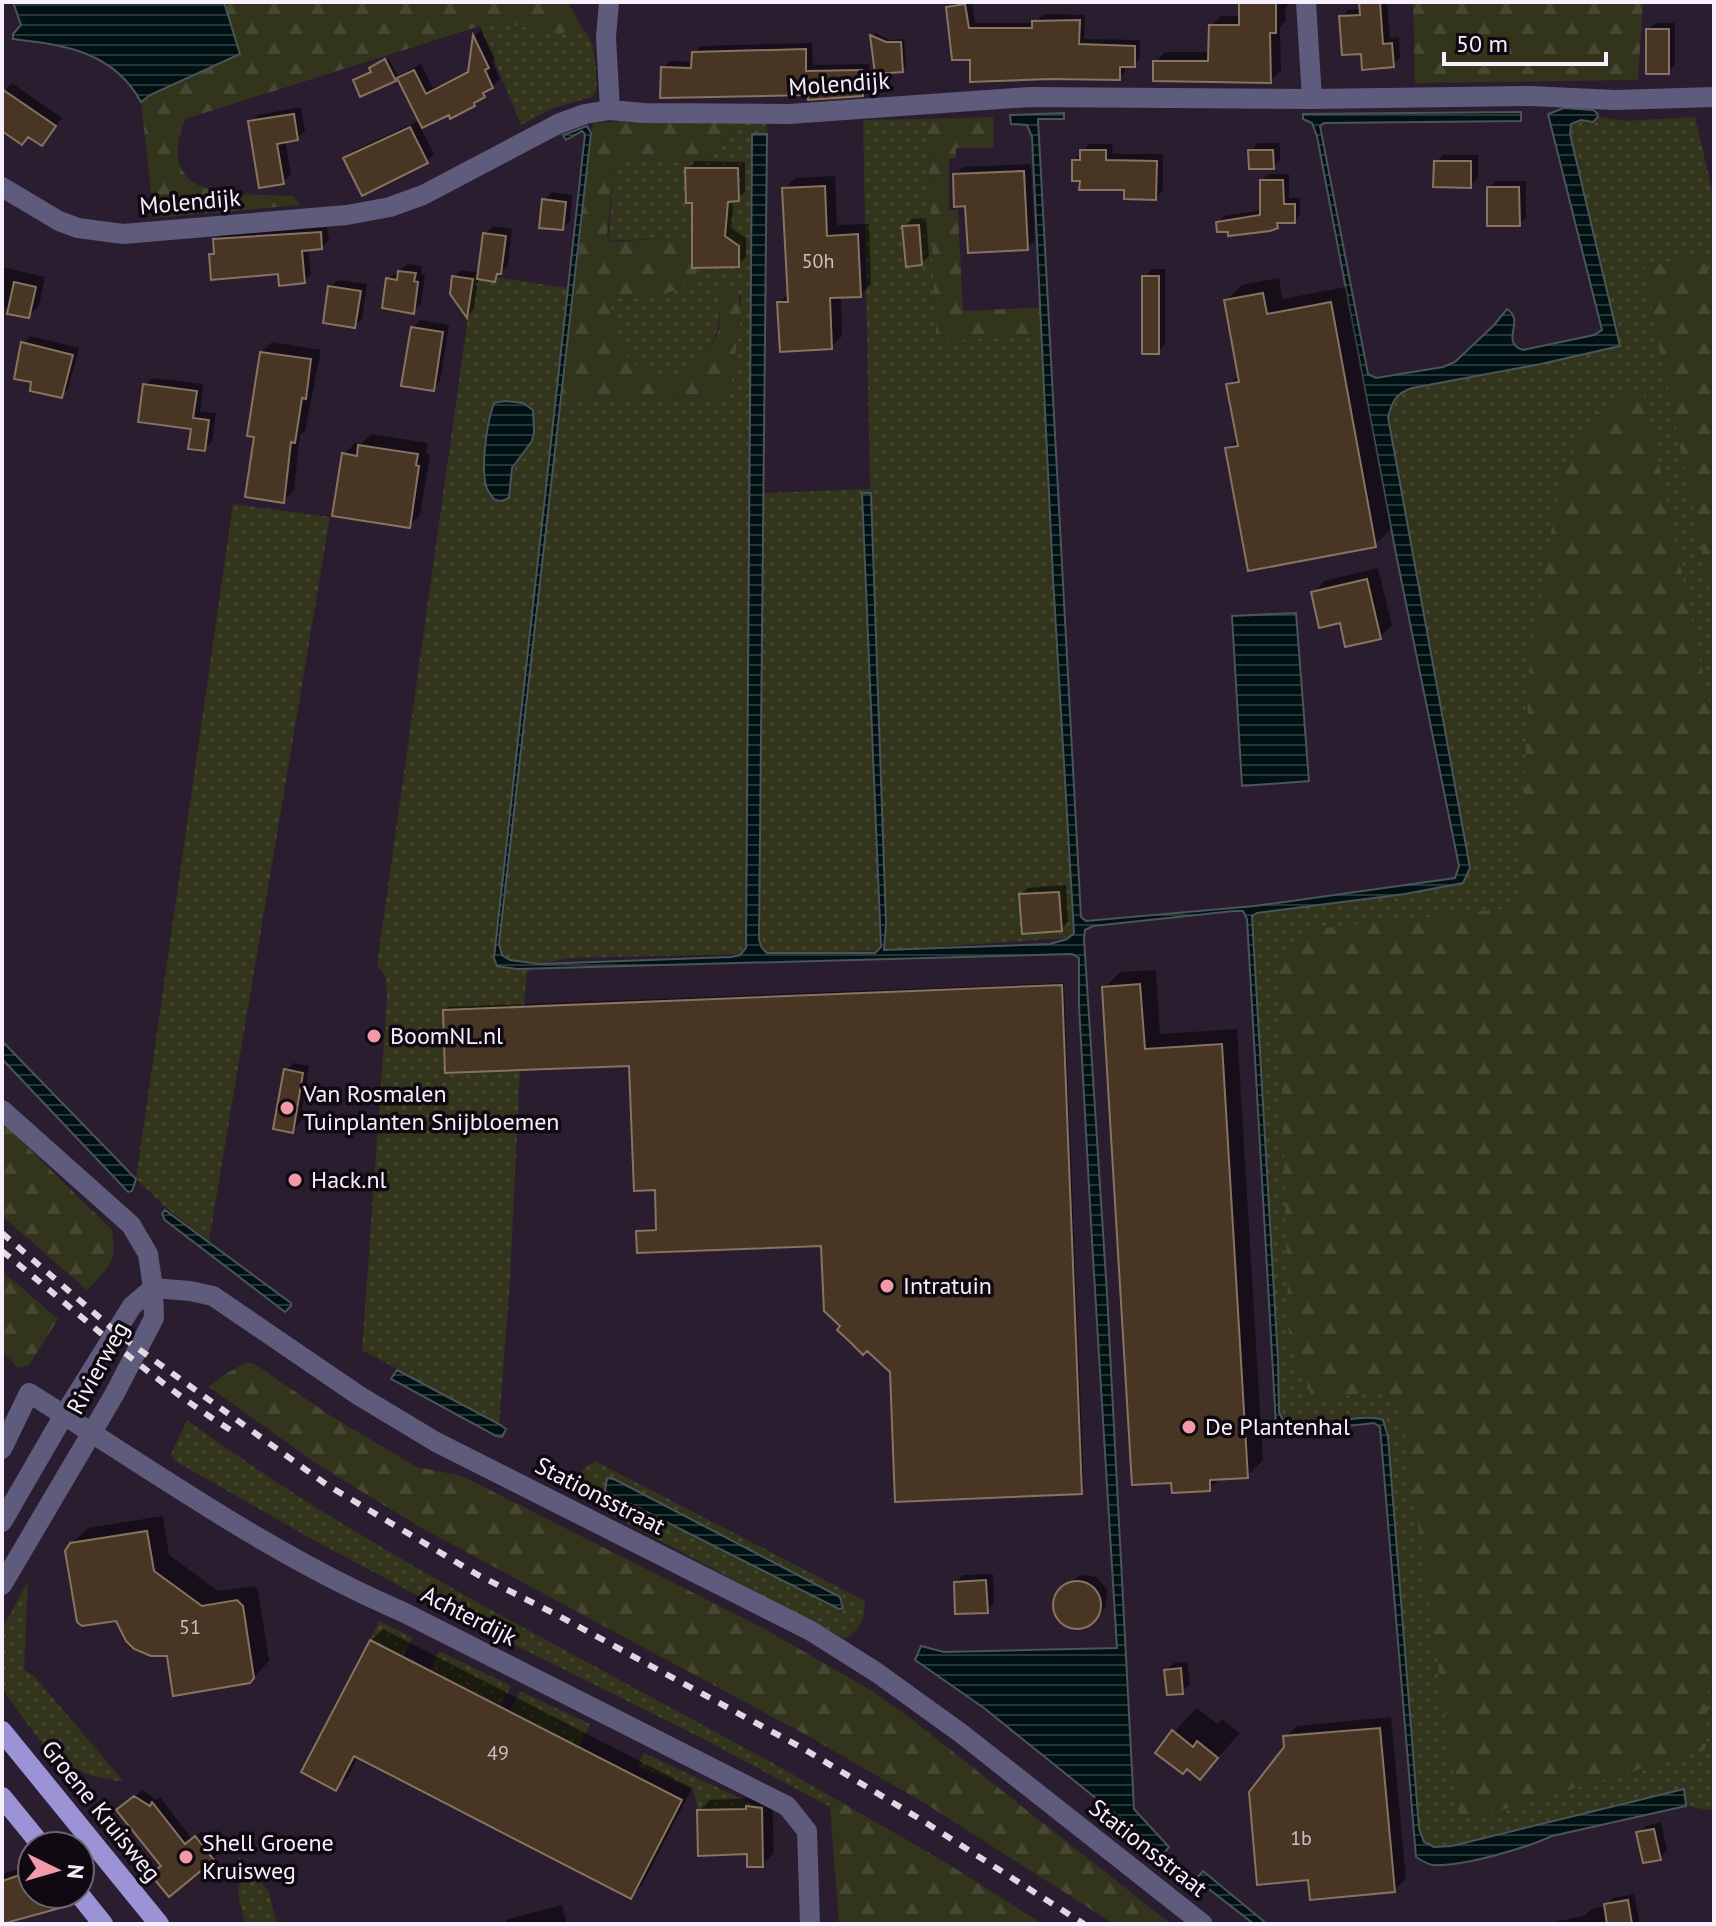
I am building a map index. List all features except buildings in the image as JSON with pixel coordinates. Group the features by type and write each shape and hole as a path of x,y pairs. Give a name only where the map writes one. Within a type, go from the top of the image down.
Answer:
{"main road":[{"name":"Groene Kruisweg","path":"2,1731 159,1924"},
{"path":"2,1797 29,1830"}],"street":[{"path":"1306,2 1312,99"},
{"path":"607,5 610,110"},
{"name":"Molendijk","path":"2,187 59,221 101,232 123,234 347,215 390,207 423,195 558,124 585,114 610,110 789,114 1030,97 1312,99 1530,96 1615,100 1714,97"},
{"path":"2,1110 131,1225 148,1254 153,1288"},
{"name":"Rivierweg","path":"2,1522 132,1306 153,1288"},
{"name":"Rivierweg","path":"2,1585 149,1332 154,1318 153,1288"},
{"name":"Stationsstraat","path":"153,1288 213,1296 358,1395 436,1442 811,1631 876,1672 962,1734 1203,1924"},
{"name":"Rivierweg","path":"2,1449 29,1393"},
{"name":"Achterdijk","path":"29,1393 234,1524 365,1596 403,1612 787,1806 807,1831 810,1924"}],"green space":[{"path":"224,2 568,2 583,29 578,26 561,34 498,22 480,26 185,119 178,147 180,166 190,180 226,193 293,196 300,205 154,218 141,102 228,9"},
{"path":"1413,2 1643,2 1638,80 1415,83"},
{"path":"498,22 561,34 579,26 593,46 597,90 592,97 553,108 521,125 480,26"},
{"path":"993,117 994,148 956,148 956,158 949,159 949,210 958,210 963,311 1047,307 1049,334 936,341 927,119"},
{"path":"1598,117 1625,121 1695,117 1714,198 1714,1811 1686,1806 1684,1789 1452,1846 1434,1847 1423,1842 1419,1828 1388,1437 1383,1420 1286,1427 1279,1412 1251,922 1252,916 1257,913 1405,894 1463,883 1459,802 1388,417 1396,398 1412,388 1541,364 1620,345 1570,135 1570,124 1581,120 1593,122"},
{"path":"927,119 936,341 1049,334 1081,937 879,951 571,958 538,964 527,973 499,1424 362,1350 387,998 386,978 377,965 474,274 574,289 562,397 726,399 730,393 741,295 719,295 719,323 710,349 702,360 679,375 643,372 617,342 609,299 641,298 679,289 667,238 608,241 615,161 623,158 677,162 701,160 720,148 734,120 767,120 760,493 870,489 863,120","holes":["535,428 515,466 509,497 493,496 487,489"]},
{"path":"734,120 720,148 701,160 677,162 623,158 615,161 607,235 608,241 613,242 667,238 694,240 704,261 686,284 670,292 651,297 609,299 618,344 640,367 653,374 679,374 702,359 718,332 721,289 728,286 738,288 741,314 730,393 726,399 562,397 593,123"},
{"path":"1703,253 1714,297 1714,611 1643,268"},
{"path":"1643,389 1714,725 1714,1592 1705,1750 1484,1815 1459,1814 1403,1418 1386,1391 1313,1400 1289,1337 1278,958 1315,929 1508,908 1518,901 1530,659 1561,473 1595,416 1621,394"},
{"path":"233,504 330,517 209,1241 136,1179"},
{"path":"2,1122 112,1230 114,1250 110,1264 87,1290 2,1216"},
{"path":"2,1271 58,1319 29,1365 18,1368 2,1351"},
{"path":"245,1363 253,1363 331,1416 417,1467 462,1476 763,1628 874,1692 1171,1924 1114,1924 926,1804 808,1736 418,1526 317,1464 209,1387"},
{"path":"187,1420 264,1474 423,1571 832,1797 830,1807 698,1736 462,1619 317,1542 175,1461 171,1454"},
{"path":"595,1461 865,1601 861,1623 845,1639 576,1496 581,1471","holes":["615,1479 839,1597 844,1605"]},
{"path":"28,1581 24,1670 34,1676 124,1782 93,1776 66,1765 43,1745 2,1689 2,1629"},
{"path":"379,1621 413,1638 403,1657 370,1640"},
{"path":"439,1651 511,1686 501,1707 429,1670"},
{"path":"520,1691 590,1724 579,1748 510,1712"},
{"path":"644,1753 763,1809 698,1810 693,1789 637,1766"},
{"path":"832,1797 940,1859 1043,1924 839,1924 830,1807"},
{"path":"238,1856 269,1892 277,1924 245,1924 239,1900"}],"shaded area":[{"path":"13,2 224,2 240,54 141,102 117,72 86,54 51,44 13,39 13,34 21,25"},
{"path":"1564,108 1593,110 1598,117 1593,122 1581,120 1571,124 1570,134 1620,346 1412,388 1396,399 1388,417 1470,868 1463,883 1252,916 1279,1412 1286,1427 1362,1418 1383,1420 1388,1437 1419,1828 1424,1842 1434,1847 1452,1846 1684,1789 1686,1806 1552,1836 1477,1860 1433,1865 1416,1857 1380,1427 1374,1423 1286,1433 1276,1425 1247,919 1243,911 1234,911 1093,926 1085,930 1084,939 1107,1294 1134,1809 1169,1847 1164,1853 984,1708 915,1660 921,1646 944,1652 1117,1648 1079,1005 1079,958 1072,954 517,969 497,966 494,958 585,134 582,131 566,140 563,135 587,126 591,133 499,944 502,955 510,960 540,964 731,957 740,955 746,948 752,134 767,134 759,940 762,948 767,953 875,953 881,947 862,493 871,493 886,924 884,950 1050,944 1067,939 1074,933 1032,137 1027,125 1011,124 1010,115 1064,113 1064,119 1038,119 1081,917 1086,921 1255,906 1455,878 1459,866 1317,136 1312,123 1303,119 1303,114 1521,112 1521,121 1324,123 1320,126 1368,374 1376,378 1443,367 1455,362 1507,309 1514,319 1513,342 1523,350 1594,335 1602,330 1548,114"},
{"path":"494,403 523,403 533,410 534,432 532,441 512,468 509,498 502,501 495,500 487,489 484,458"},
{"path":"1296,613 1309,781 1242,786 1232,616"},
{"path":"2,1041 136,1179 132,1191 128,1192 2,1059"},
{"path":"165,1210 291,1306 285,1312 165,1220 162,1214"},
{"path":"397,1370 499,1424 506,1429 502,1437 391,1379"},
{"path":"607,1478 840,1597 843,1608 839,1609 605,1491"},
{"path":"1203,1871 1267,1924 1254,1924 1196,1879"}],"railway":[{"path":"2,1233 122,1337 327,1485 478,1575 804,1749 1084,1924"},
{"path":"2,1251 143,1367 232,1431"}],"place":[{"name":"BoomNL.nl","path":"374,1036"},
{"name":"Van Rosmalen Tuinplanten Snijbloemen","path":"287,1108"},
{"name":"Hack.nl","path":"295,1180"},
{"name":"Intratuin","path":"887,1286"},
{"name":"De Plantenhal","path":"1189,1427"},
{"name":"Shell Groene Kruisweg","path":"186,1857"}]}
